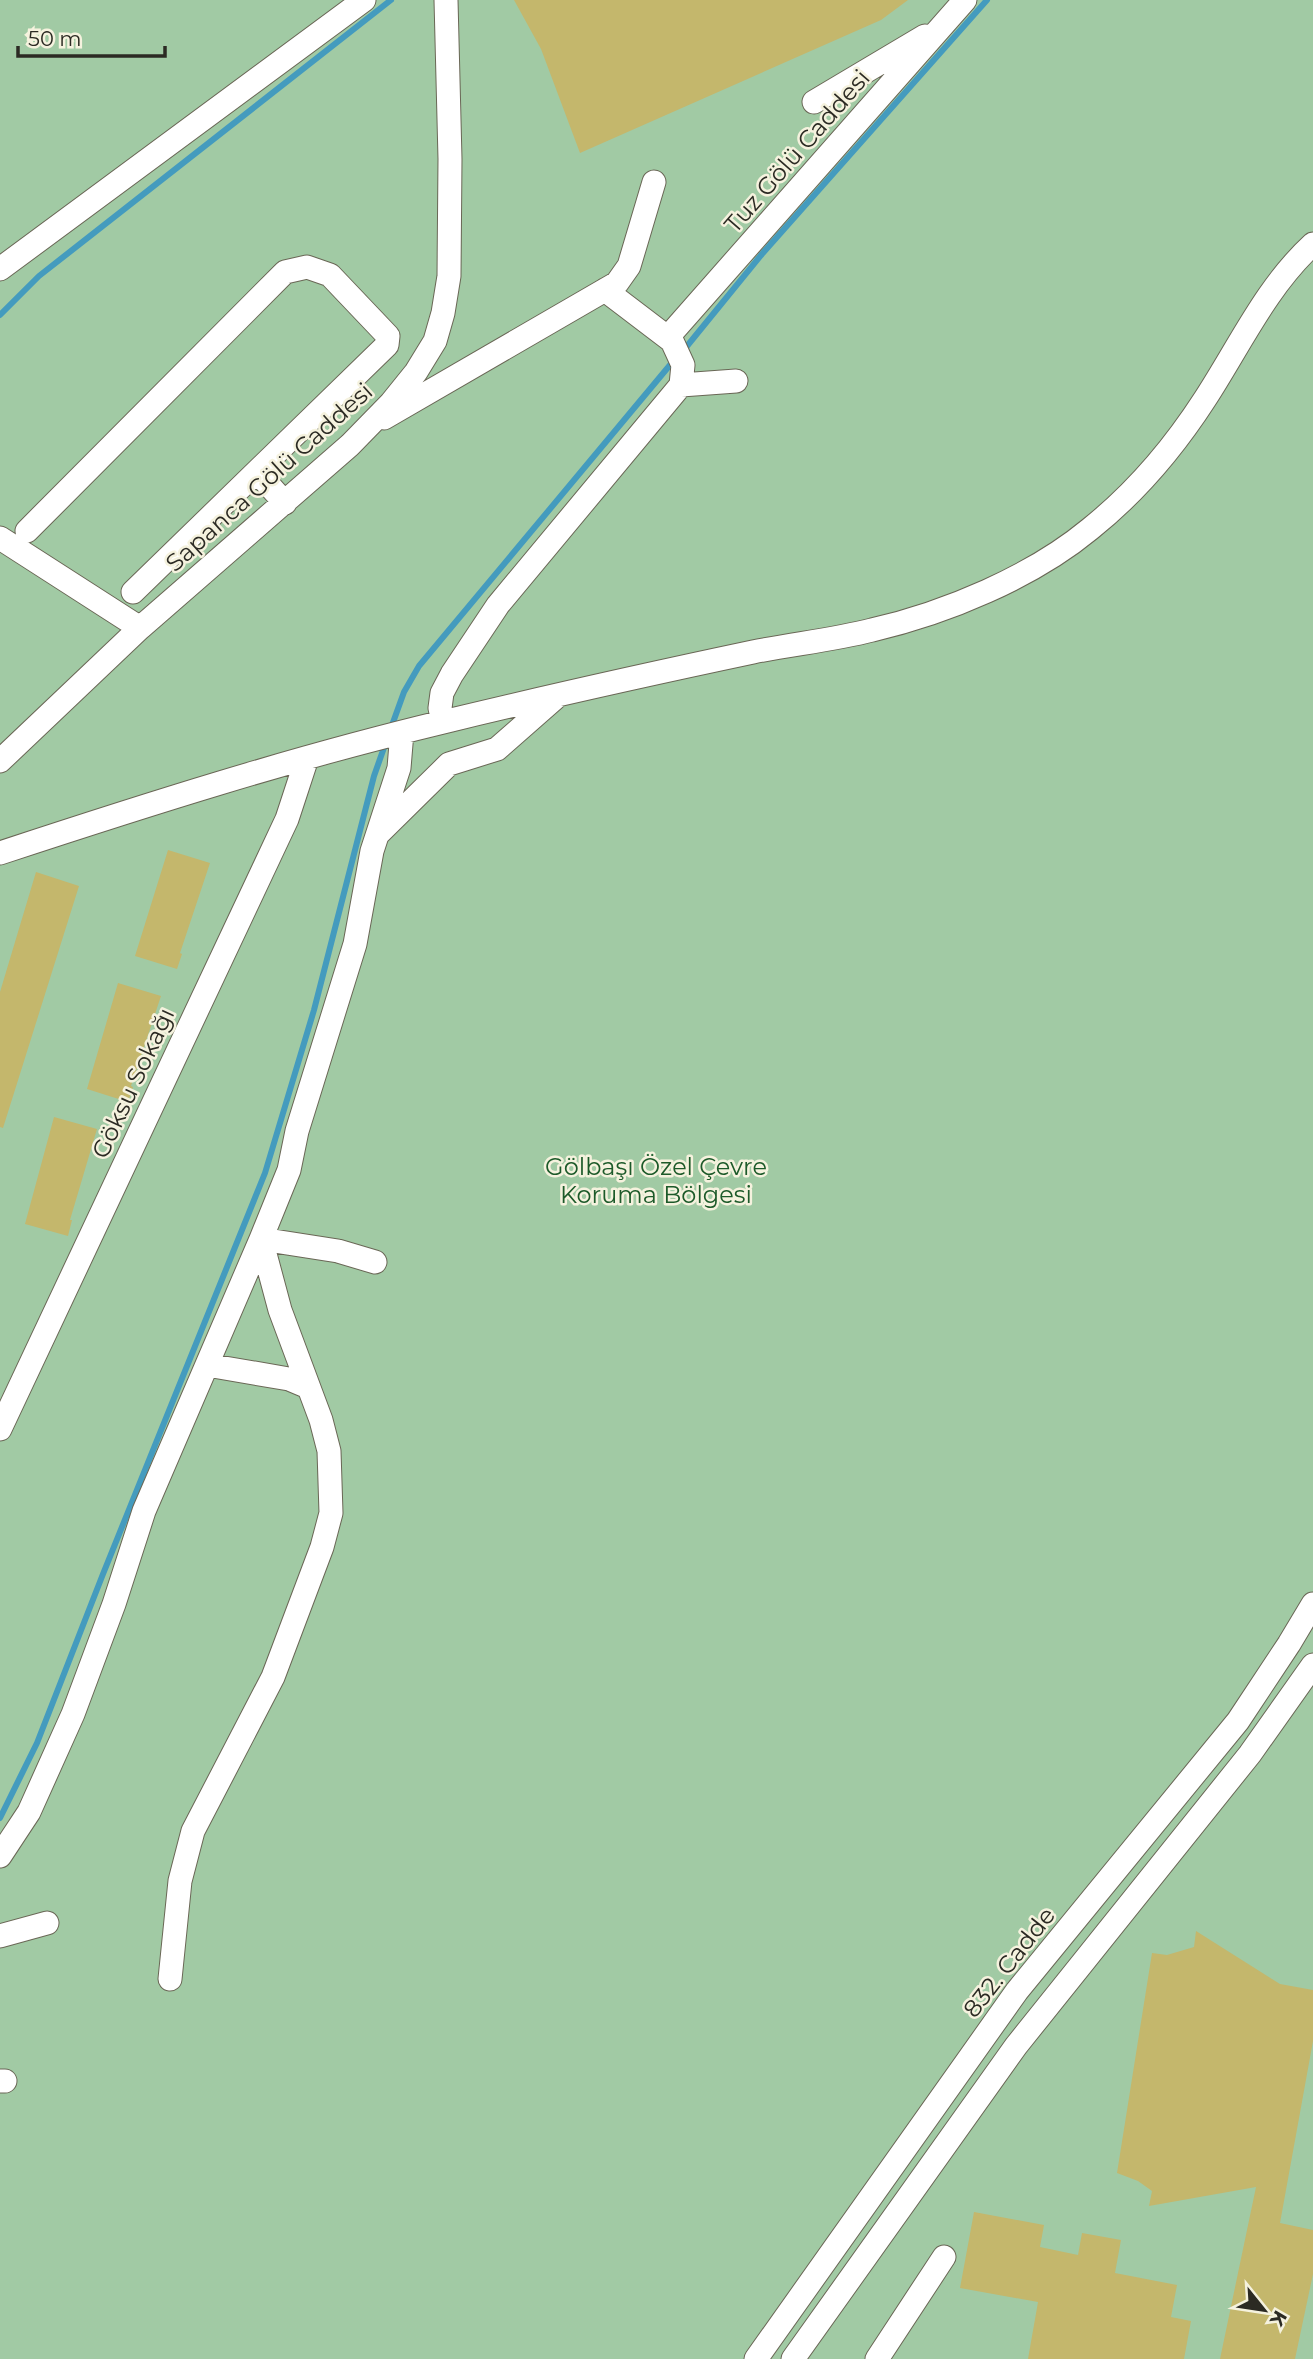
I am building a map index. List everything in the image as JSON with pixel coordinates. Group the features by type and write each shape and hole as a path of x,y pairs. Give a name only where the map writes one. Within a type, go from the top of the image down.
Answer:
{"street":[{"path":"0,269 364,0"},
{"name":"Sapanca Gölü Caddesi","path":"0,761 140,628 366,429 416,372 435,341 449,276 446,0"},
{"name":"Tuz Gölü Caddesi","path":"443,722 440,708 442,693 452,674 677,359 965,0"},
{"path":"814,102 943,26"},
{"path":"366,429 617,283 629,266 654,182"},
{"path":"0,853 307,758 402,732 754,652 874,630 949,606 991,588 1053,556 1091,529 1153,467 1204,400 1274,288 1294,262 1313,244"},
{"path":"27,531 285,272 307,267 330,275 384,331 389,341 384,349 133,592"},
{"path":"605,290 677,359 736,381"},
{"path":"257,472 285,503"},
{"path":"0,538 140,628"},
{"path":"377,835 449,764 498,749 558,696"},
{"path":"0,1856 29,1812 73,1714 114,1604 144,1511 289,1170 297,1131 355,944 372,851 399,768 402,732"},
{"name":"Göksu Sokağı","path":"0,1429 287,819 307,758"},
{"path":"261,1239 338,1251 375,1262"},
{"path":"170,1979 180,1881 193,1831 273,1676 322,1546 331,1513 329,1451 321,1420 281,1310 261,1239"},
{"path":"207,1365 289,1379 308,1387"},
{"name":"832. Cadde","path":"756,2359 1017,1991 1238,1721 1313,1604"},
{"path":"793,2359 1016,2046 1250,1754 1313,1665"},
{"path":"1082,1912 1106,1932"},
{"path":"0,1936 47,1923"},
{"path":"877,2359 944,2257"}],"green space":[{"name":"Gölbaşı Özel Çevre Koruma Bölgesi","path":"0,0 1313,0 1313,2359 0,2359"}],"building":[{"path":"514,0 908,0 881,20 580,153 541,49"},
{"path":"168,850 210,863 177,969 135,956"},
{"path":"36,872 79,886 3,1128 0,1127 0,992"},
{"path":"118,983 161,996 128,1102 87,1089"},
{"path":"54,1117 97,1129 70,1220 68,1236 25,1224"},
{"path":"1196,1931 1280,1984 1313,1990 1313,2041 1280,2223 1313,2230 1313,2274 1295,2359 1220,2359 1256,2187 1149,2206 1152,2191 1138,2181 1117,2173 1152,1953 1167,1955 1194,1947"},
{"path":"974,2212 1044,2225 1040,2247 1078,2255 1082,2233 1121,2240 1115,2273 1177,2285 1171,2317 1191,2321 1184,2359 1028,2359 1038,2302 960,2288"}],"waterway":[{"path":"0,315 39,276 391,0"},
{"path":"683,351 762,254 987,0"},
{"path":"391,728 404,692 419,666 675,359"},
{"path":"0,1818 37,1743 265,1173 314,1010 374,776 386,742"}]}
